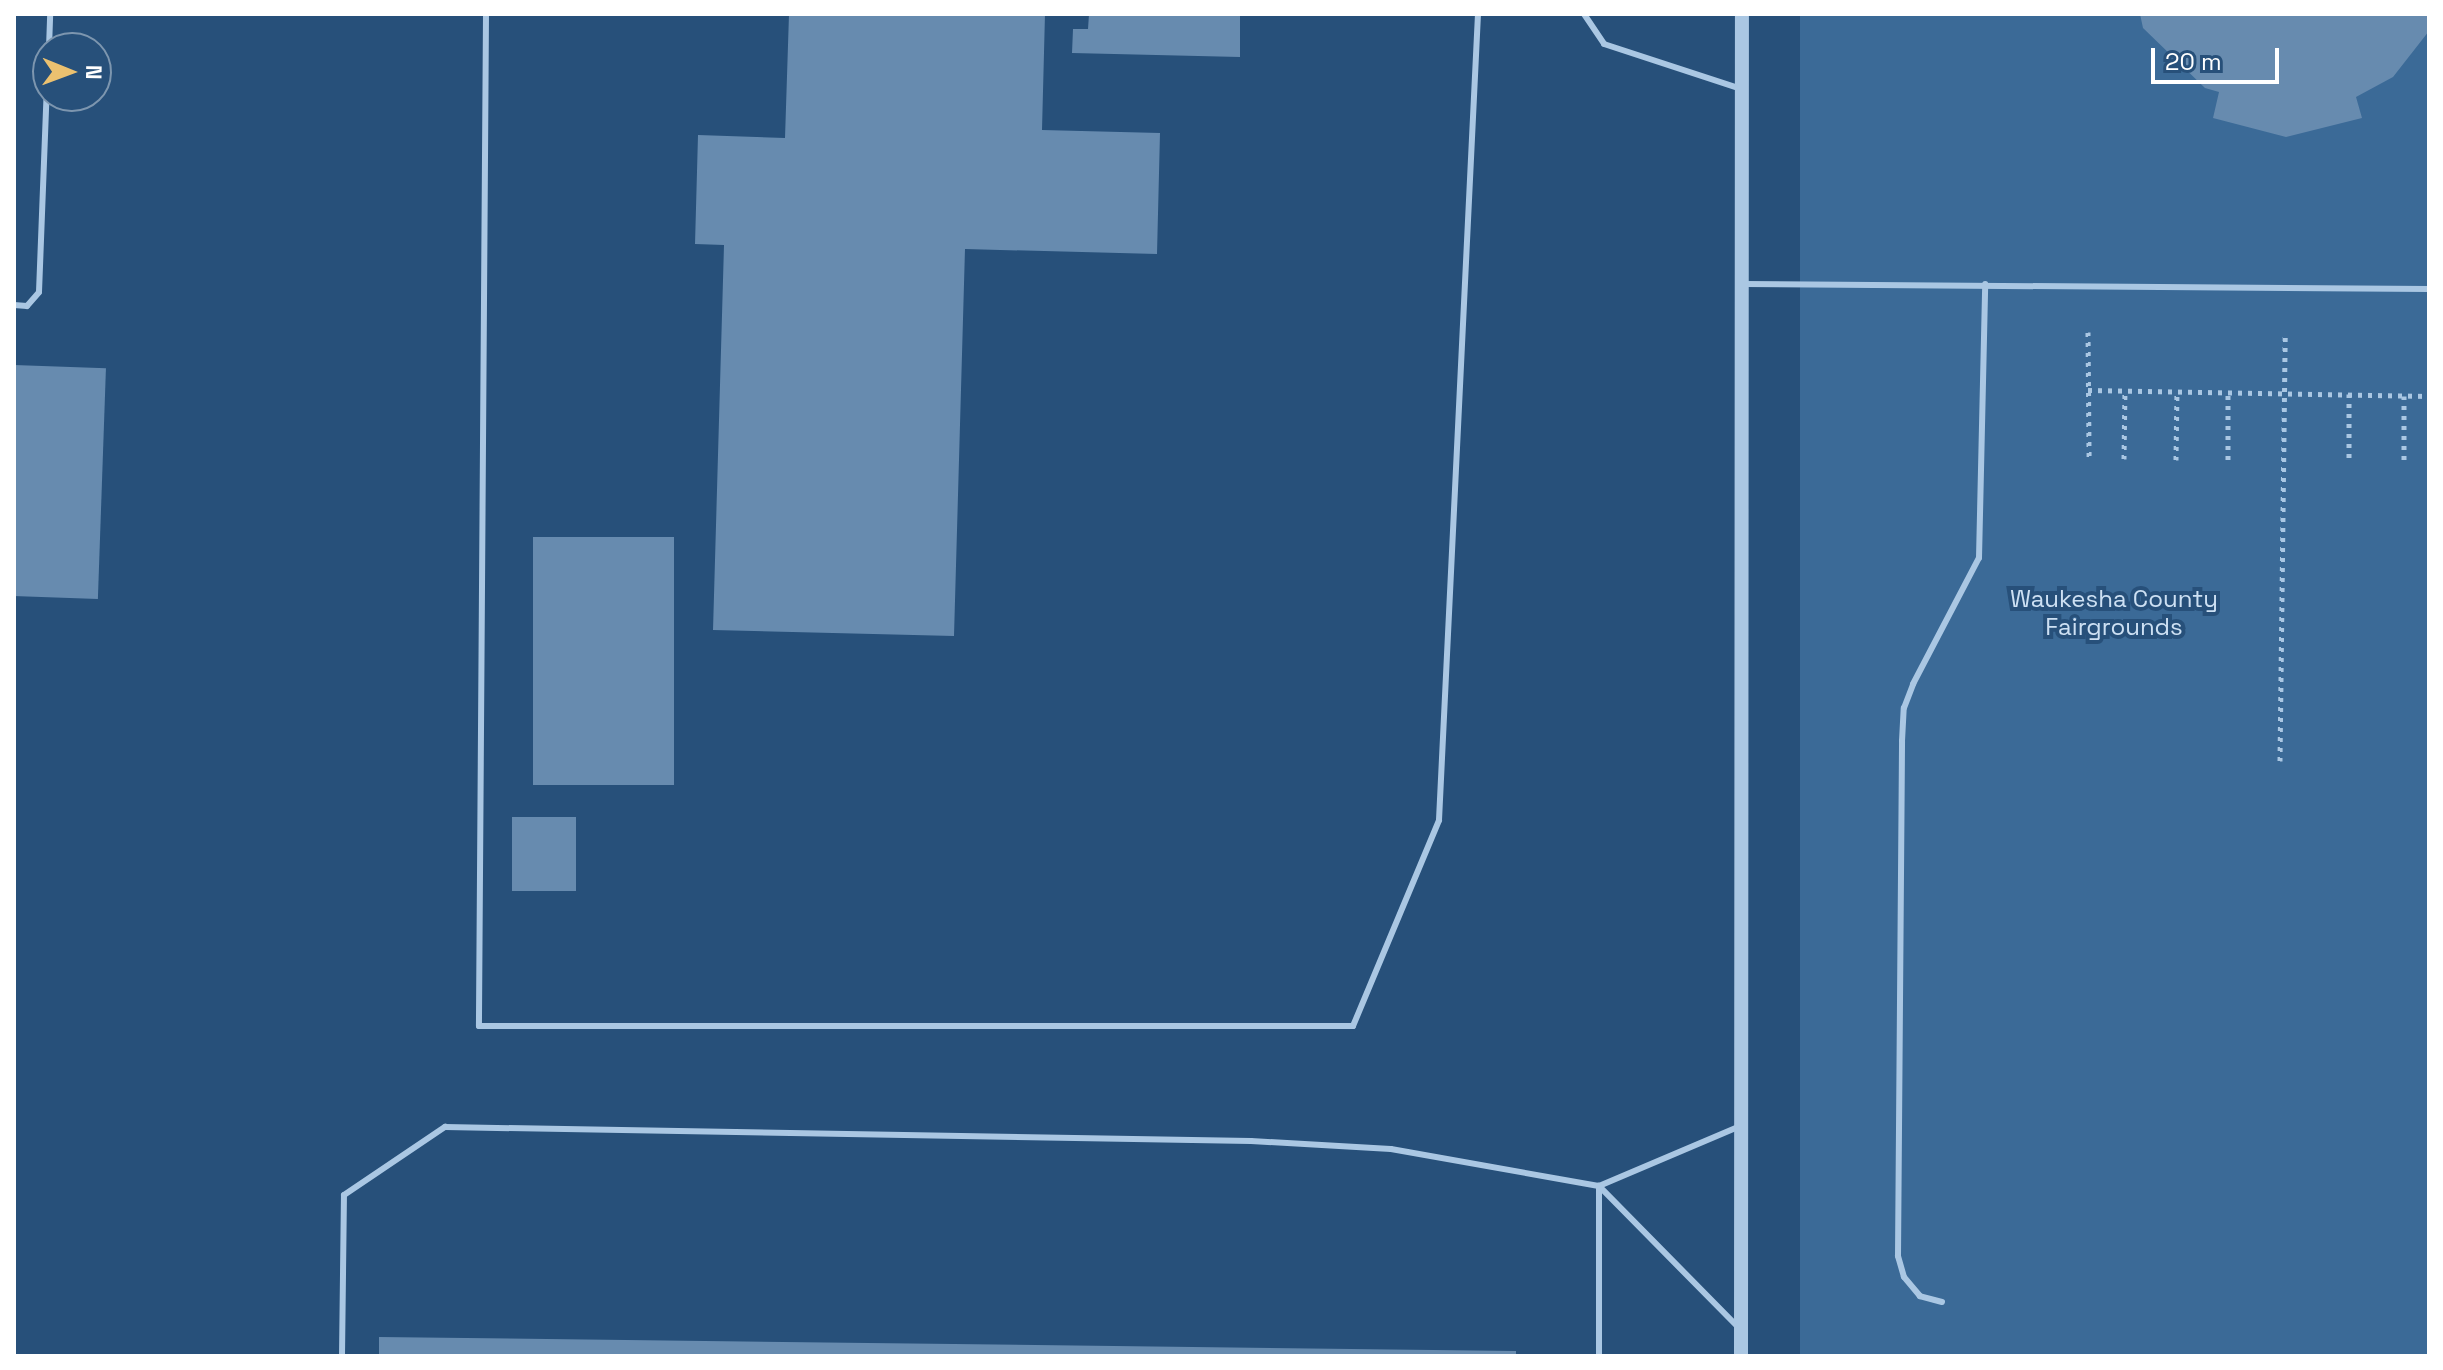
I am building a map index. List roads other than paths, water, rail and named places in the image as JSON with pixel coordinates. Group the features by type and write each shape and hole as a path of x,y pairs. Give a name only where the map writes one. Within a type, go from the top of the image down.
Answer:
{"street":[{"path":"1741,1356 1742,14"}],"lane":[{"path":"486,14 479,1026 1353,1026 1439,820 1478,14"},
{"path":"1584,14 1604,44 1742,89"},
{"path":"14,305 27,306 39,292 46,112"},
{"path":"1741,284 2429,289"},
{"path":"1942,1302 1920,1296 1904,1277 1898,1256 1902,741 1904,708 1913,684 1979,558 1985,284"},
{"path":"342,1356 344,1195 445,1127 1251,1141 1391,1149 1599,1186 1742,1126"},
{"path":"1599,1186 1741,1330"},
{"path":"1599,1186 1599,1356"}],"park label":[{"name":"Waukesha County Fairgrounds","path":"2114,613"}]}
